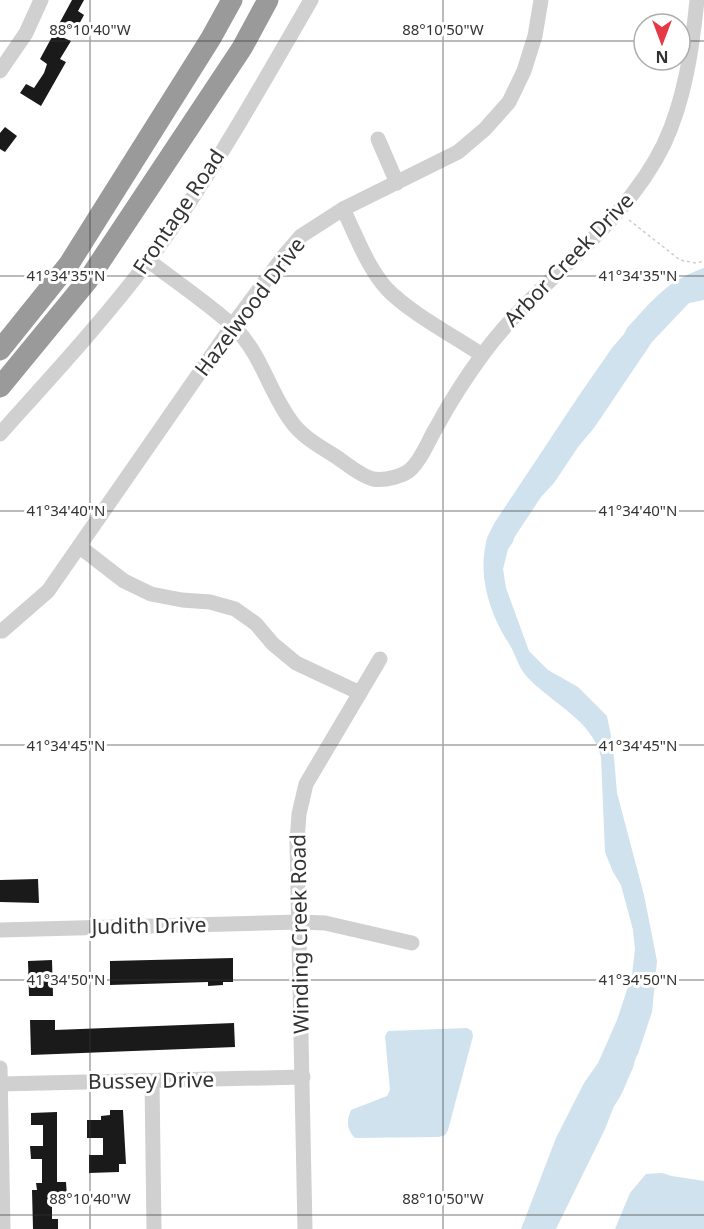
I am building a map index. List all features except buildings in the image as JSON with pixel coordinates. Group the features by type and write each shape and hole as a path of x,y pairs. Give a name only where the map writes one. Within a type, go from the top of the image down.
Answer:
{"highway":[{"path":"0,350 69,264 212,38 232,0"},
{"path":"0,387 88,280 242,48 268,0"}],"street":[{"path":"0,71 26,33 41,0"},
{"name":"Frontage Road","path":"0,434 84,340 148,261 211,170 311,0"},
{"name":"Hazelwood Drive","path":"2,631 48,591 232,326 301,236 343,208 458,152 485,129 509,102 525,71 535,36 541,0"},
{"name":"Arbor Creek Drive","path":"148,261 232,326 252,349 290,420 305,436 374,479 404,475 412,468 482,355 508,322 618,212 639,187 664,143 679,101 691,54 697,0"},
{"path":"378,139 397,183"},
{"path":"343,208 373,270 387,289 482,355"},
{"path":"80,547 124,581 151,594 210,602 235,609 256,624 273,644 296,663 360,693"},
{"name":"Winding Creek Road","path":"305,1229 297,842 299,814 306,784 380,659"},
{"name":"Judith Drive","path":"0,930 299,922 325,924 412,943"},
{"path":"0,1068 3,1229"},
{"name":"Bussey Drive","path":"0,1084 303,1077"},
{"path":"152,1081 154,1229"}],"path":[{"path":"618,212 680,260 696,263 704,261"}],"water":[{"path":"704,268 704,300 689,303 652,342 594,428 541,497 514,538 508,549 503,569 506,588 529,651 548,670 578,687 607,716 613,746 617,793 644,895 657,961 652,1012 632,1069 556,1229 521,1229 556,1138 584,1083 598,1063 617,1020 632,975 635,949 633,930 621,885 605,852 601,757 596,744 581,723 538,687 522,670 496,619 487,594 484,568 486,543 495,522 627,328 670,285"},
{"path":"467,1028 472,1031 473,1036 445,1135 355,1138 348,1125 351,1110 387,1096 390,1090 385,1036 388,1031"},
{"path":"662,1173 704,1181 704,1229 615,1229 630,1193 646,1174"}]}
